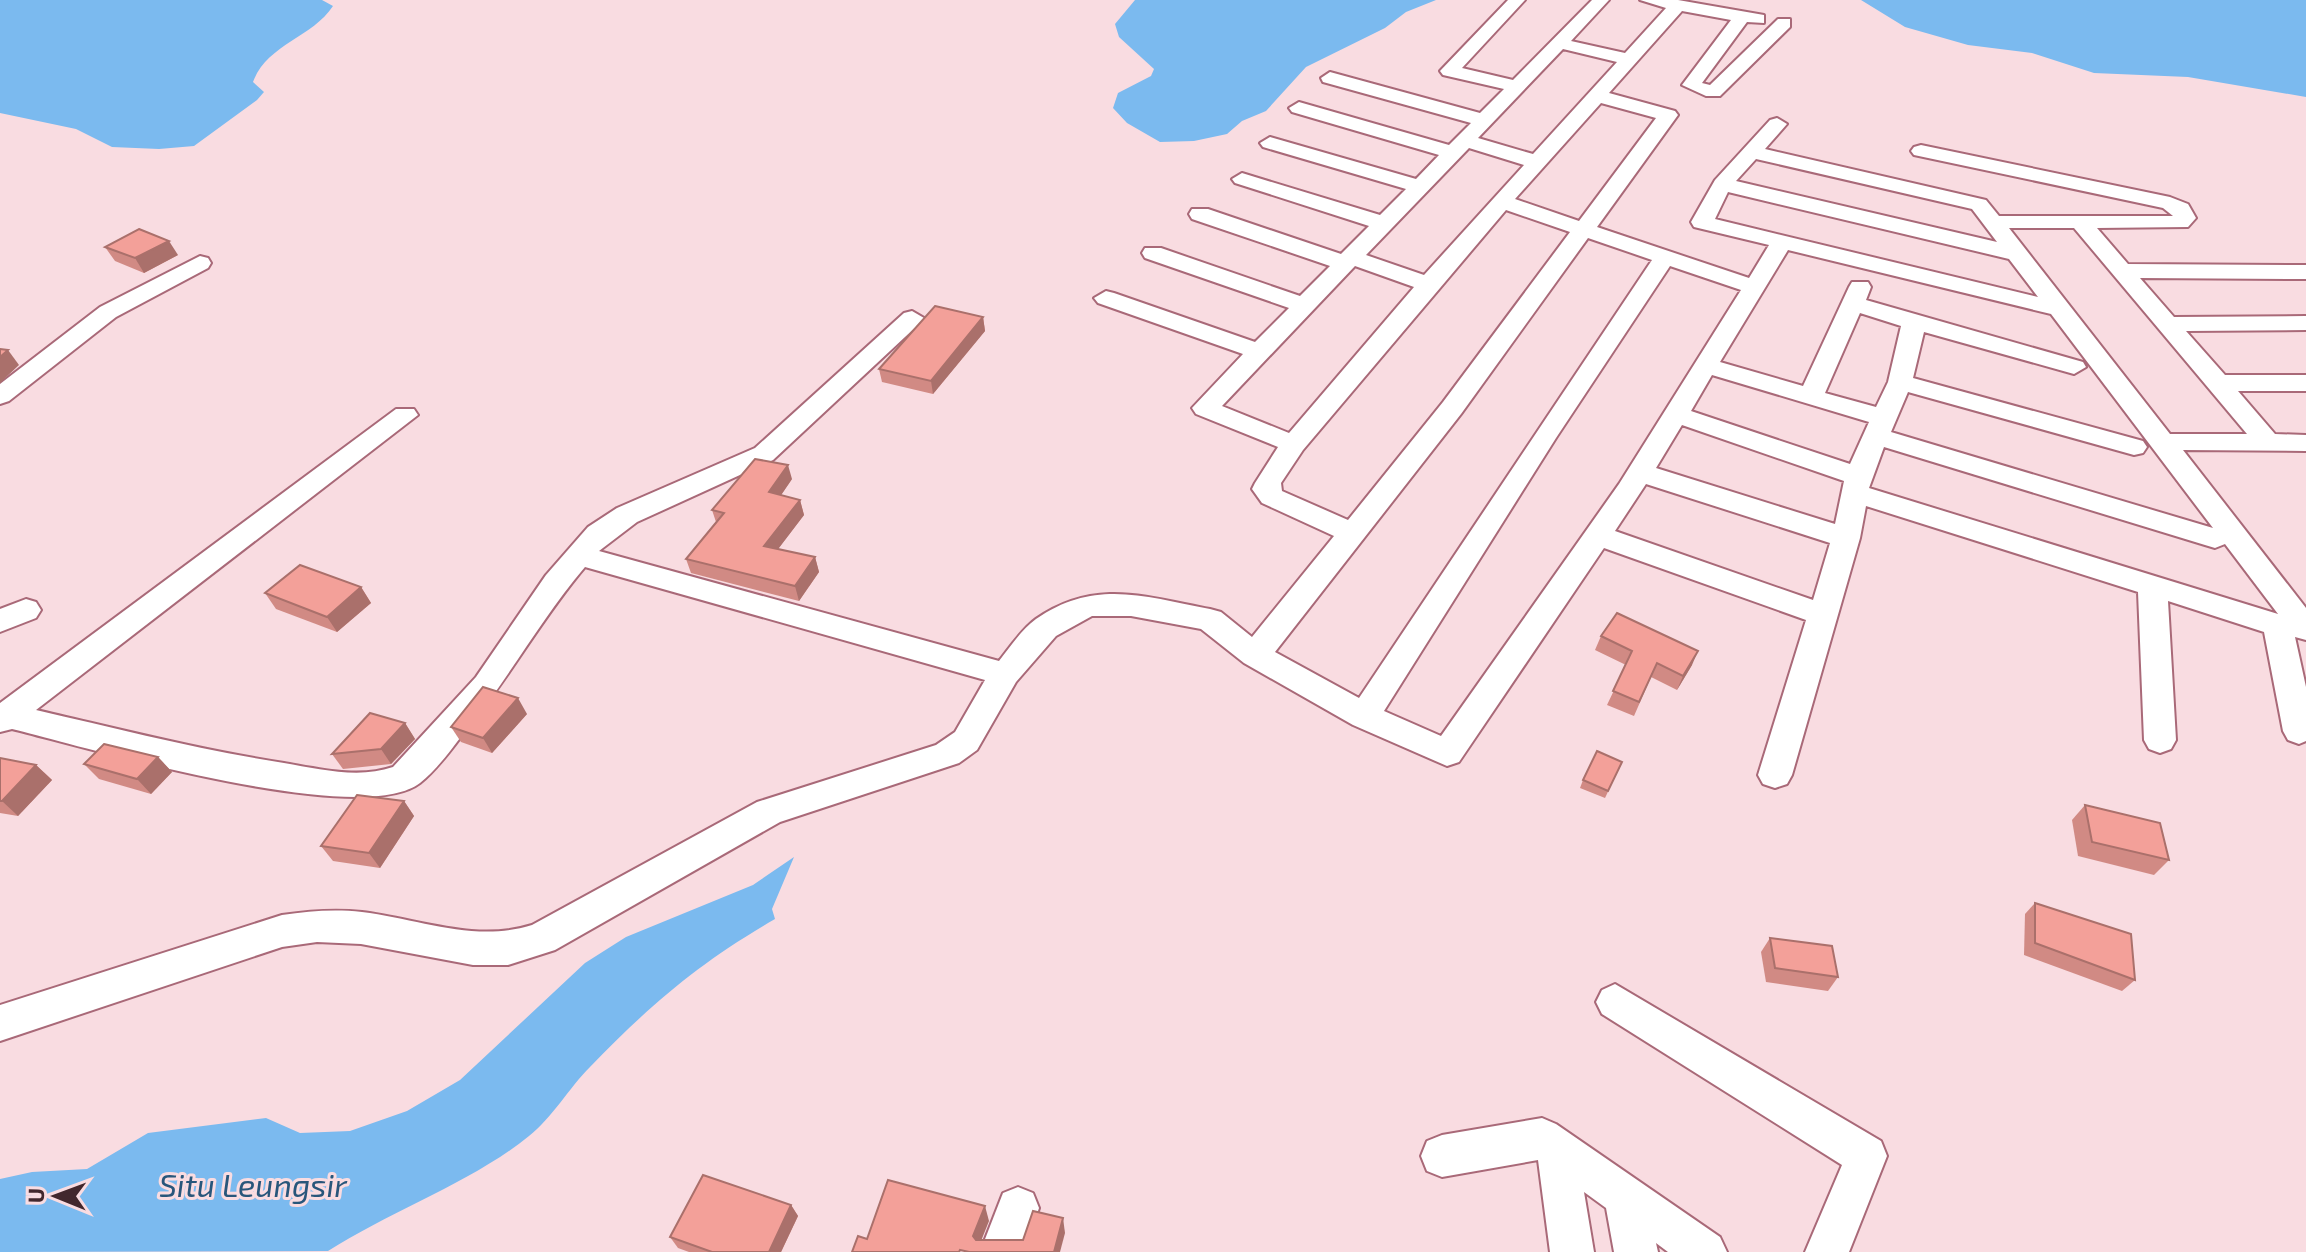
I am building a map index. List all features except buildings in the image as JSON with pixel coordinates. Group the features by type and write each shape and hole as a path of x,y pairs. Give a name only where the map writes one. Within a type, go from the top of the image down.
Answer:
{"street":[{"path":"1516,86 1449,71 1517,0"},
{"path":"1294,444 1205,408 1601,0"},
{"path":"1648,0 1678,5 1743,16 1784,23 1713,92 1691,85 1743,16"},
{"path":"1353,533 1268,494 1268,483 1294,444 1428,284 1678,5"},
{"path":"1559,43 1631,60"},
{"path":"1330,78 1483,120"},
{"path":"1255,655 1452,408 1668,115 1598,96"},
{"path":"1299,108 1537,162"},
{"path":"1777,124 1722,184 1702,222 2063,310"},
{"path":"1270,143 1419,186"},
{"path":"1921,151 2170,203 2180,209 2185,218 2180,222 1993,222"},
{"path":"1752,152 2073,224 2122,271 2268,442"},
{"path":"1242,179 1382,223"},
{"path":"1722,184 2018,254"},
{"path":"1502,202 1751,286"},
{"path":"1979,204 2306,629"},
{"path":"1200,214 1428,284"},
{"path":"0,1023 282,931 317,926 361,928 473,949 508,949 542,938 724,834 769,812 947,754 966,741 1005,674 1045,628 1087,605 1109,603 1210,620 1255,655 1364,716 1447,753 1639,472 1751,286 1782,242"},
{"path":"1153,253 1303,305"},
{"path":"1364,716 1544,436 1665,257"},
{"path":"0,396 108,312 200,263"},
{"path":"1811,397 1871,263"},
{"path":"2122,271 2306,272"},
{"path":"1106,298 1257,351"},
{"path":"1853,304 2074,367"},
{"path":"3,717 212,765 335,785 380,785 405,776 422,761 487,685 578,555 598,534 627,515 764,454 912,318"},
{"path":"1775,775 1846,538 1856,485 1900,382 1914,322"},
{"path":"2168,324 2306,323"},
{"path":"1704,365 1811,397 1880,427 2215,538"},
{"path":"1900,382 2134,447"},
{"path":"2217,383 2306,383"},
{"path":"1674,414 1856,485 2152,586 2278,625 2299,731"},
{"path":"3,717 405,415"},
{"path":"2163,442 2306,443"},
{"path":"1639,472 1846,538"},
{"path":"1597,535 1821,614"},
{"path":"578,555 1005,674"},
{"path":"2152,586 2160,740"},
{"path":"1615,1002 1866,1156 1827,1252"},
{"path":"1442,1156 1542,1138 1705,1252"},
{"path":"1557,1149 1572,1252"},
{"path":"1625,1197 1636,1252"},
{"path":"1002,1252 1018,1208"}],"water":[{"path":"0,0 322,0 333,6 314,26 268,59 253,82 264,92 257,100 194,146 159,149 112,147 76,129 0,113"},
{"path":"1135,0 1436,0 1406,12 1385,28 1306,67 1266,111 1242,121 1227,134 1194,141 1160,142 1127,123 1113,108 1118,93 1151,76 1154,69 1119,37 1115,24"},
{"path":"1861,0 2306,0 2306,97 2188,77 2094,73 2032,53 1968,45 1905,27"},
{"name":"Situ Leungsir","path":"794,857 772,909 775,919 699,969 655,1004 590,1067 529,1136 458,1182 328,1251 0,1252 0,1179 32,1172 87,1169 148,1133 266,1118 300,1133 350,1131 407,1111 460,1080 585,963 626,937 753,885"}]}
